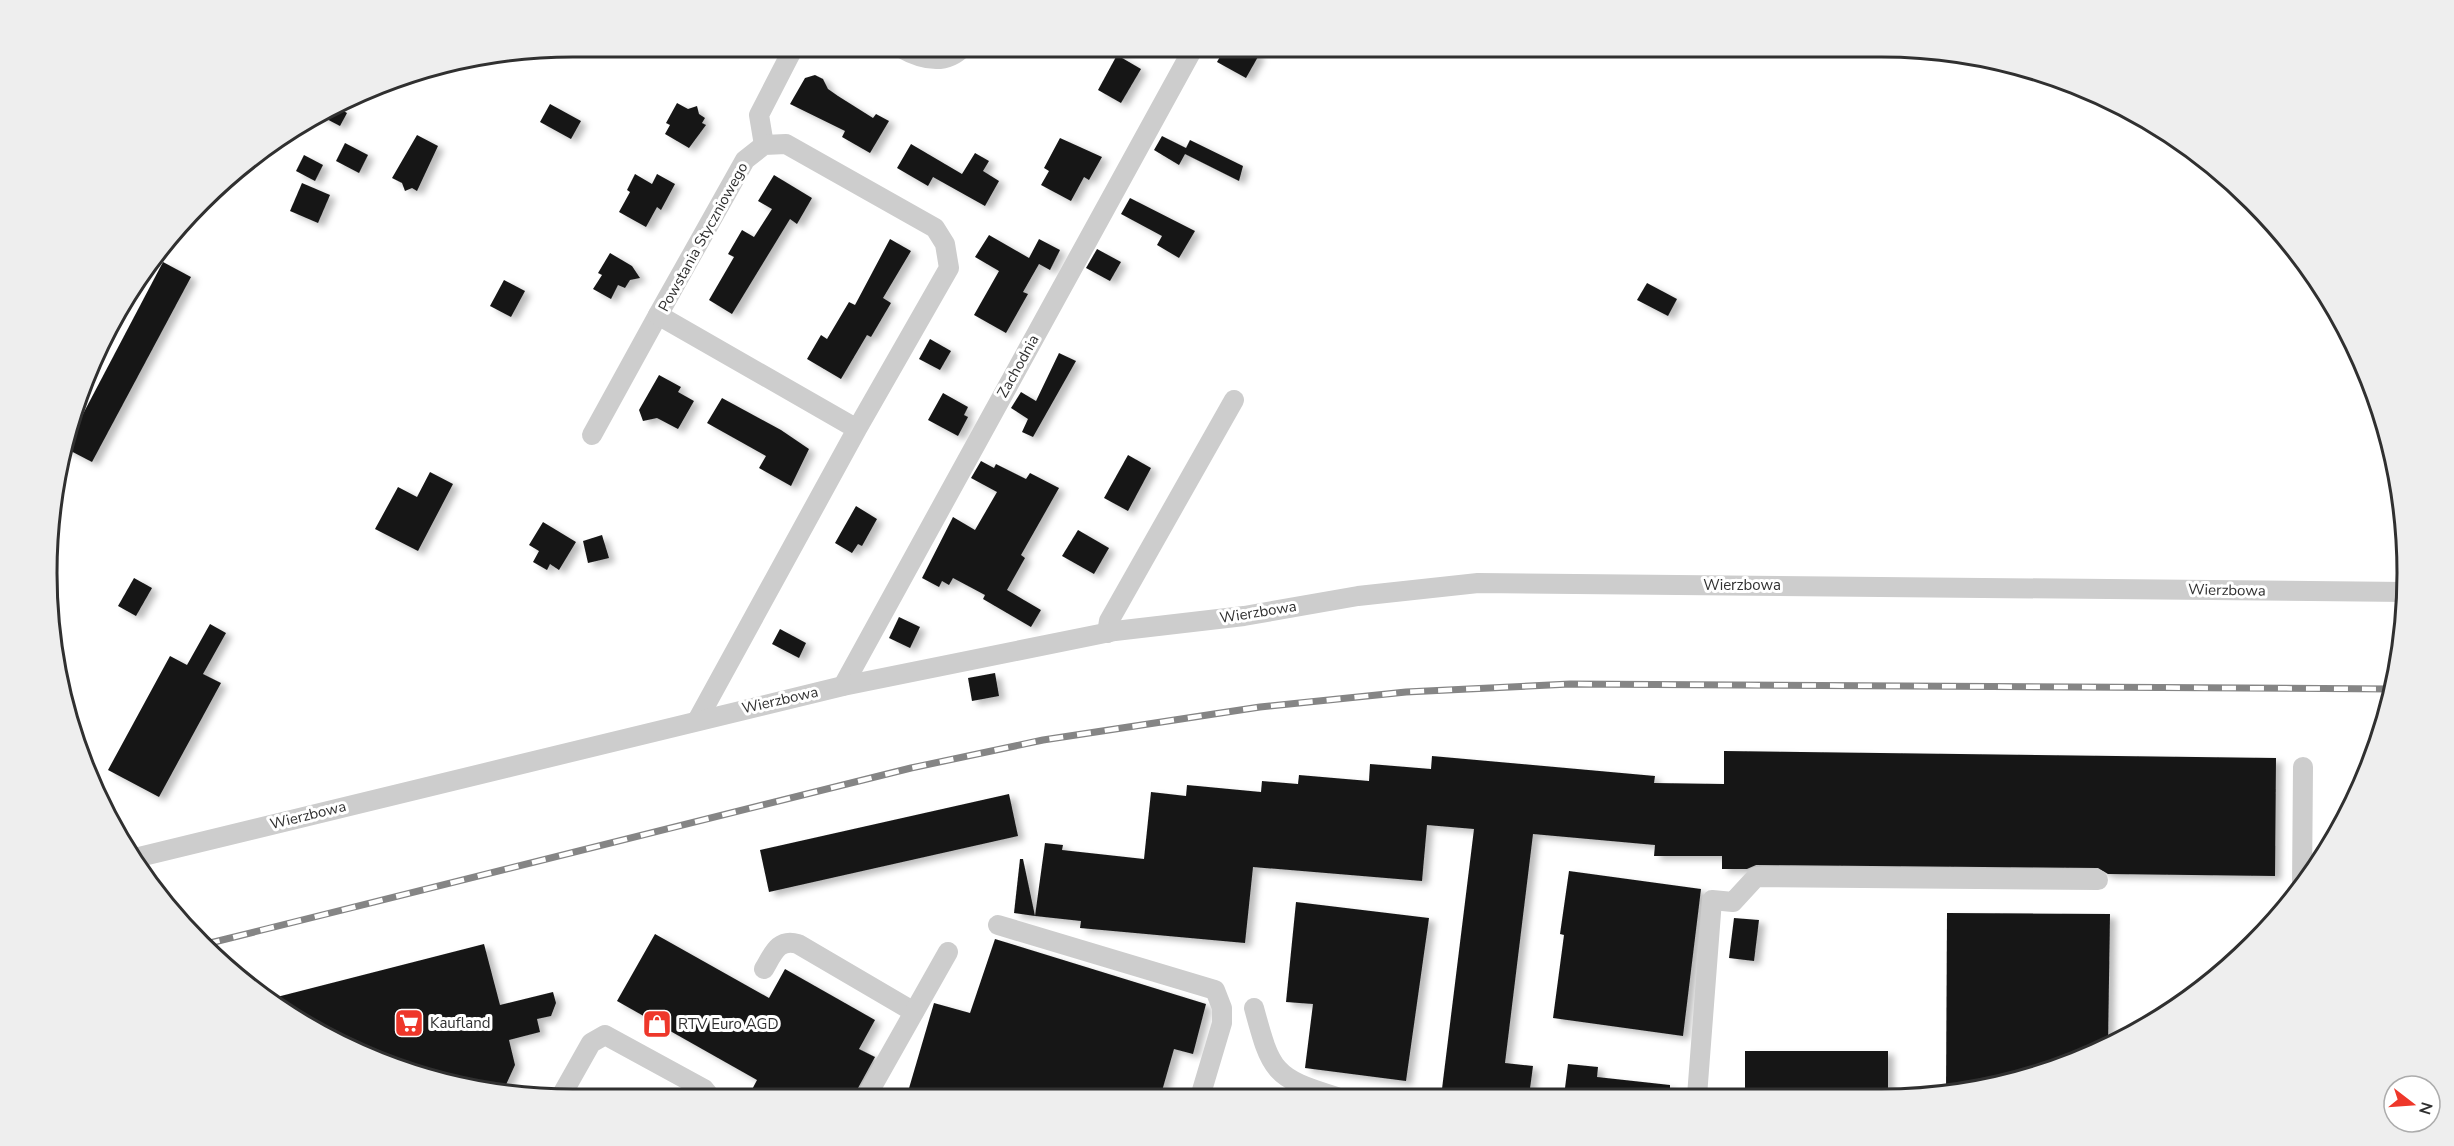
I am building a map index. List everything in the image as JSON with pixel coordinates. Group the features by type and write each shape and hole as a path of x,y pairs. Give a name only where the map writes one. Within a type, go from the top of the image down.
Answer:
{"street":[{"path":"698,719 856,429 949,268 945,244 935,228 786,144 764,145 759,116 788,57"},
{"path":"917,57 935,60 949,57"},
{"name":"Zachodnia","path":"843,686 1188,57"},
{"name":"Powstania Styczniowego","path":"764,145 745,160 658,315 856,429"},
{"path":"592,435 658,315"},
{"path":"1107,633 1109,621 1234,400"},
{"name":"Wierzbowa","path":"142,856 698,719 843,686 1107,633 1244,616 1358,596 1478,583 2396,592"},
{"path":"2302,871 2303,767"},
{"path":"1698,1089 1712,900 1733,902 1756,877 2098,880"},
{"path":"998,925 1215,990 1221,1008 1222,1023 1202,1089"},
{"path":"764,969 779,944 788,941 798,944 914,1012"},
{"path":"871,1089 948,952"},
{"path":"1254,1008 1267,1054 1286,1079 1314,1089"},
{"path":"565,1089 591,1043 605,1035 704,1089"}],"building":[{"path":"1116,57 1120,57 1141,69 1121,103 1098,90"},
{"path":"1220,57 1258,57 1246,78 1217,62"},
{"path":"815,75 823,79 828,89 873,118 876,114 889,121 870,153 842,137 845,131 790,104 805,78"},
{"path":"677,103 688,109 697,106 699,114 705,118 702,123 706,125 689,148 665,134 670,125 666,123"},
{"path":"550,104 581,121 571,139 540,122"},
{"path":"343,111 347,113 340,126 327,119"},
{"path":"417,135 438,146 417,191 412,188 405,191 402,183 392,178"},
{"path":"1162,136 1186,148 1190,140 1243,166 1239,181 1185,154 1179,165 1154,150"},
{"path":"1060,138 1102,157 1089,180 1084,177 1071,201 1041,185 1049,171 1044,168"},
{"path":"345,143 368,155 359,173 336,161"},
{"path":"911,144 962,174 975,153 989,161 983,171 999,181 985,206 933,177 928,186 897,168"},
{"path":"304,155 323,165 315,181 296,171"},
{"path":"635,174 652,184 657,174 675,184 661,210 657,207 646,227 619,212 630,192 627,190"},
{"path":"774,175 812,198 797,224 790,219 732,314 709,300 734,257 728,254 742,230 754,237 772,209 758,201"},
{"path":"302,183 330,195 318,223 290,211"},
{"path":"1130,198 1195,231 1179,258 1157,245 1162,236 1121,214"},
{"path":"989,235 1029,258 1039,239 1060,250 1050,270 1039,264 1023,292 1028,294 1006,333 974,315 999,271 975,257"},
{"path":"890,239 911,251 883,298 891,303 871,337 867,335 841,379 807,359 821,335 827,339 849,302 855,305"},
{"path":"1097,249 1121,262 1110,281 1086,268"},
{"path":"610,253 632,266 640,278 630,280 625,288 618,285 611,299 593,289 602,275 598,273"},
{"path":"163,262 191,277 92,462 72,452 81,418"},
{"path":"504,280 525,291 511,317 490,306"},
{"path":"1647,283 1677,299 1668,316 1637,300"},
{"path":"930,339 951,351 940,370 919,359"},
{"path":"1059,353 1076,361 1033,437 1022,432 1028,419 1011,408 1021,392 1036,401"},
{"path":"659,375 681,387 678,392 694,401 678,429 657,418 643,421 639,410"},
{"path":"943,393 968,407 964,415 968,417 958,436 928,420"},
{"path":"722,398 781,430 809,449 791,486 759,468 766,456 707,423"},
{"path":"1128,455 1151,468 1128,511 1104,498"},
{"path":"981,461 994,468 996,464 1026,479 1030,473 1059,488 1021,555 1025,558 1007,590 1041,610 1031,627 983,599 985,595 953,578 949,585 942,581 939,587 922,578 953,517 975,530 997,492 971,478"},
{"path":"430,472 453,484 418,551 375,529 398,487 417,497"},
{"path":"856,506 877,519 862,546 858,544 852,553 835,543"},
{"path":"543,522 576,542 559,570 550,564 547,570 533,562 539,551 529,545"},
{"path":"1078,530 1109,548 1094,574 1062,556"},
{"path":"602,535 609,558 588,563 583,541"},
{"path":"134,578 152,588 136,616 118,606"},
{"path":"899,617 920,627 910,648 889,638"},
{"path":"210,624 226,633 203,674 221,683 159,797 108,770 170,656 187,665"},
{"path":"780,629 806,643 799,658 772,644"},
{"path":"995,673 999,696 972,701 968,678"},
{"path":"1724,751 2276,758 2275,876 2108,874 2098,868 1756,865 1747,869 1722,869 1722,856 1654,856 1655,845 1533,834 1505,1063 1533,1066 1530,1089 1442,1089 1474,829 1427,825 1422,881 1253,867 1245,943 1080,928 1081,921 1035,916 1045,843 1063,845 1062,850 1144,859 1151,792 1186,796 1187,785 1261,792 1262,781 1298,784 1299,775 1369,781 1370,764 1431,769 1432,756 1655,776 1654,783 1724,784"},
{"path":"1009,794 1018,836 769,892 760,850"},
{"path":"1020,859 1023,859 1035,916 1014,913"},
{"path":"1569,871 1701,889 1683,1036 1553,1018 1564,935 1560,934"},
{"path":"1296,902 1429,918 1406,1081 1305,1068 1313,1004 1286,1002"},
{"path":"1947,913 2110,914 2108,1036 2047,1062 1982,1079 1946,1085"},
{"path":"1734,918 1759,920 1754,961 1729,958"},
{"path":"655,934 769,998 785,969 875,1020 859,1049 875,1057 857,1089 752,1089 757,1080 617,1001"},
{"path":"995,939 1206,1004 1193,1054 1174,1049 1163,1089 909,1089 934,1003 970,1013"},
{"name":"Kaufland","path":"484,944 500,1005 553,992 556,1003 551,1016 537,1019 540,1032 509,1040 515,1065 506,1085 439,1071 376,1050 315,1020 279,997"},
{"path":"1745,1051 1888,1051 1888,1089 1745,1089"},
{"path":"1568,1064 1598,1067 1597,1077 1670,1085 1670,1089 1565,1089"}],"railway":[{"path":"213,942 911,768 1043,740 1260,707 1406,692 1570,684 2383,689"}],"place":[{"name":"Kaufland","path":"409,1023"},
{"name":"RTV Euro AGD","path":"657,1024"}]}
